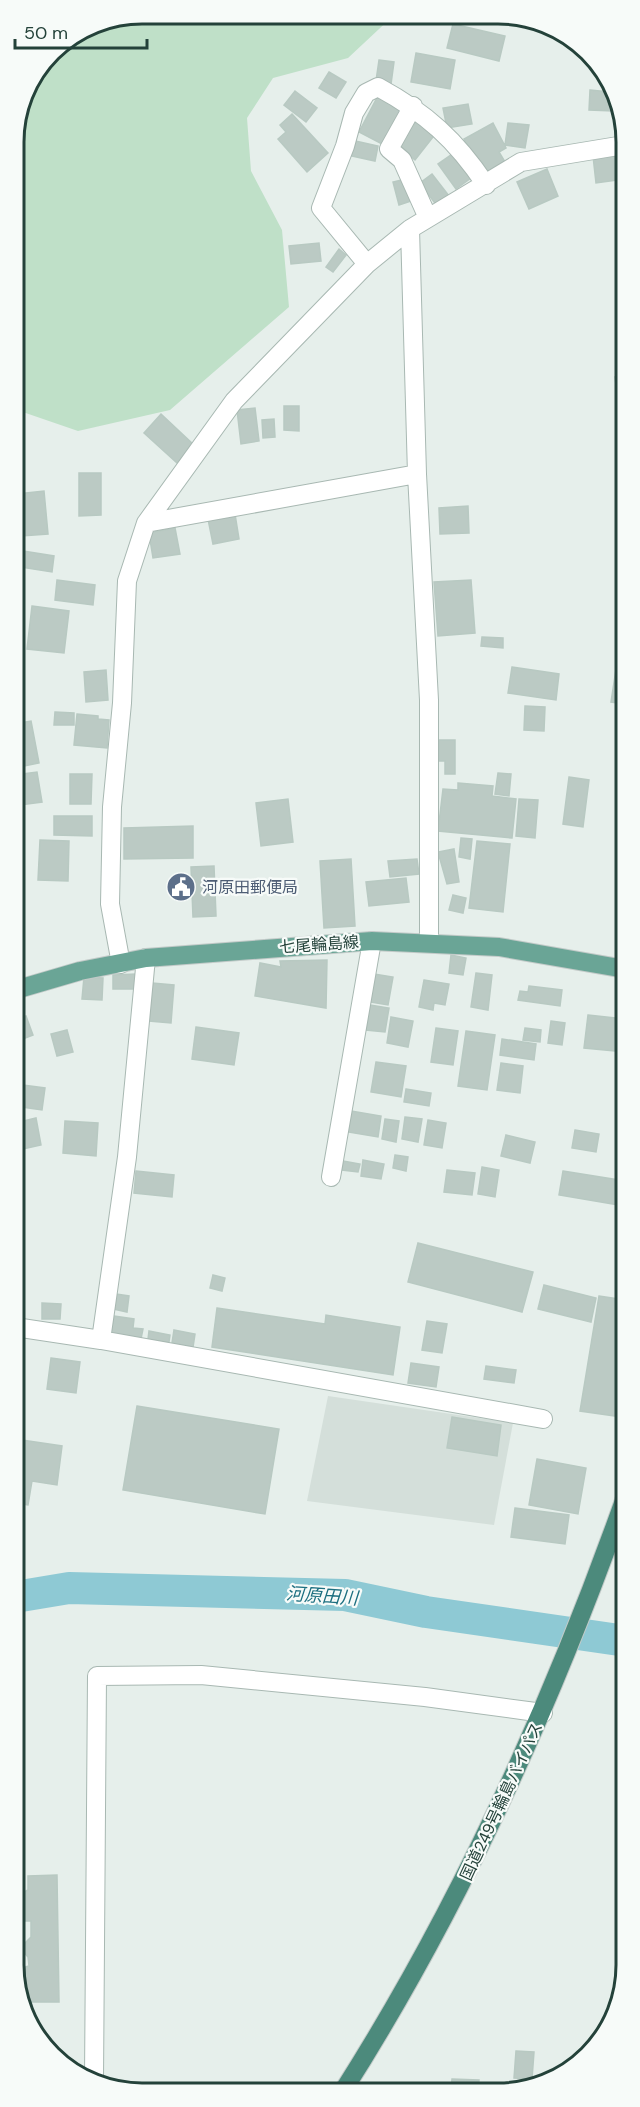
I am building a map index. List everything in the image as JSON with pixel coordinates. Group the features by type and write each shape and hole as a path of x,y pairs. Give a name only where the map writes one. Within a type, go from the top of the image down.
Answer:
{"highway":[{"name":"国道249号輪島バイパス","path":"349,2083 438,1933 489,1829 551,1694 616,1523"}],"main road":[{"name":"七尾輪島線","path":"24,987 80,971 146,958 372,941 499,947 616,967"}],"street":[{"path":"367,264 321,208 345,146 354,113 366,93 378,87 413,106 451,139 486,185"},
{"path":"413,106 389,149 402,160 428,218"},
{"path":"121,964 110,904 112,807 122,703 127,581 146,523 234,401 367,264 410,229 521,162 616,146"},
{"path":"410,229 417,474 429,700 429,942"},
{"path":"146,523 417,474"},
{"path":"331,1177 372,941"},
{"path":"101,1340 127,1157 146,958"},
{"path":"24,1328 543,1419"},
{"path":"94,2073 98,1676 201,1675 425,1697 543,1713"}],"shaded area":[{"path":"328,1396 513,1423 494,1525 307,1501"}],"green space":[{"path":"142,24 384,24 348,58 273,78 247,118 251,171 282,230 289,307 170,410 78,431 24,412 24,135 33,97 48,70 70,48 97,33 119,26"}],"building":[{"path":"453,24 505,36 499,61 447,48"},
{"path":"416,53 455,60 450,89 411,82"},
{"path":"379,60 394,62 391,84 376,81"},
{"path":"329,72 346,82 336,98 319,88"},
{"path":"590,90 605,91 612,111 589,110"},
{"path":"295,91 317,108 306,122 284,105"},
{"path":"380,92 405,106 384,145 359,132"},
{"path":"468,104 472,124 447,128 443,108"},
{"path":"292,114 328,153 307,172 278,139 286,132 280,125"},
{"path":"419,118 437,132 415,160 397,145"},
{"path":"493,123 506,148 499,152 505,162 483,174 464,139"},
{"path":"508,123 529,125 525,148 505,145"},
{"path":"351,140 378,146 375,161 347,155"},
{"path":"458,150 475,175 456,189 438,164"},
{"path":"616,153 616,180 596,183 593,156"},
{"path":"547,169 558,196 529,209 517,182"},
{"path":"432,174 449,196 437,206 420,183"},
{"path":"406,179 411,201 399,205 393,182"},
{"path":"319,243 321,261 291,264 289,246"},
{"path":"339,249 346,255 333,272 326,267"},
{"path":"284,406 299,406 299,431 284,430"},
{"path":"255,408 259,441 241,444 237,410"},
{"path":"161,414 194,445 177,463 144,433"},
{"path":"274,419 275,437 263,438 262,420"},
{"path":"79,473 101,473 101,515 79,516"},
{"path":"44,491 48,534 24,536 24,493"},
{"path":"468,506 469,533 440,534 439,508"},
{"path":"235,514 239,539 213,544 208,519"},
{"path":"175,528 180,554 153,558 149,533"},
{"path":"24,551 54,556 52,572 24,568"},
{"path":"57,580 95,585 93,605 55,600"},
{"path":"471,580 475,633 438,636 434,582"},
{"path":"32,606 69,611 64,653 27,649"},
{"path":"482,637 503,638 503,648 481,646"},
{"path":"512,667 559,674 556,700 508,693"},
{"path":"616,669 616,703 611,702"},
{"path":"106,670 108,700 86,702 84,672"},
{"path":"525,706 545,707 544,731 524,730"},
{"path":"55,712 74,713 74,725 54,725"},
{"path":"77,714 98,716 98,719 109,720 107,748 74,745"},
{"path":"31,721 39,763 24,766 24,722"},
{"path":"439,740 455,740 455,774 445,774 445,761 439,761"},
{"path":"37,772 42,802 24,804 24,774"},
{"path":"498,773 511,774 509,796 495,794"},
{"path":"70,774 92,774 91,804 70,804"},
{"path":"569,777 589,780 583,827 563,824"},
{"path":"458,783 493,786 492,796 516,799 512,838 438,831 443,789 458,790"},
{"path":"288,799 293,842 261,846 256,803"},
{"path":"519,799 538,800 535,838 516,836"},
{"path":"54,816 92,816 92,836 54,835"},
{"path":"193,826 193,858 124,859 124,828"},
{"path":"461,838 472,839 470,859 459,857"},
{"path":"40,840 69,841 68,881 38,880"},
{"path":"477,841 510,844 503,912 469,908"},
{"path":"454,849 459,882 447,884 438,852"},
{"path":"351,859 355,926 324,928 320,861"},
{"path":"417,859 419,874 390,877 388,861"},
{"path":"214,866 216,916 193,917 191,867"},
{"path":"406,878 409,902 369,906 366,882"},
{"path":"453,895 466,898 463,913 449,910"},
{"path":"451,955 466,958 463,975 449,973"},
{"path":"327,960 326,1008 255,996 260,963 281,967 280,961"},
{"path":"476,973 492,975 488,1010 471,1007"},
{"path":"136,974 137,989 113,989 113,975"},
{"path":"374,974 393,977 388,1005 370,1002"},
{"path":"84,977 103,978 102,1000 82,999"},
{"path":"424,980 449,984 445,1005 434,1003 433,1010 419,1007"},
{"path":"152,983 174,985 171,1023 149,1021"},
{"path":"529,986 562,990 560,1006 518,1000 520,991 528,992"},
{"path":"370,1005 389,1008 385,1032 366,1030"},
{"path":"588,1015 616,1018 616,1051 584,1048"},
{"path":"26,1016 33,1035 24,1038 24,1017"},
{"path":"391,1017 413,1021 408,1047 387,1043"},
{"path":"551,1021 565,1023 562,1045 548,1043"},
{"path":"196,1027 239,1033 234,1065 192,1059"},
{"path":"436,1028 458,1031 453,1065 431,1062"},
{"path":"525,1028 541,1030 540,1042 523,1040"},
{"path":"67,1030 73,1052 57,1056 51,1034"},
{"path":"466,1031 495,1035 487,1090 458,1086"},
{"path":"502,1039 536,1044 534,1060 500,1055"},
{"path":"376,1062 406,1066 401,1097 371,1092"},
{"path":"501,1063 523,1066 520,1093 497,1090"},
{"path":"24,1085 45,1088 42,1110 24,1107"},
{"path":"406,1089 431,1093 429,1106 404,1102"},
{"path":"351,1111 381,1116 378,1137 348,1132"},
{"path":"405,1117 422,1119 418,1142 402,1139"},
{"path":"36,1118 41,1145 24,1149 24,1121"},
{"path":"385,1119 399,1121 396,1142 382,1139"},
{"path":"428,1120 446,1123 442,1148 424,1145"},
{"path":"65,1121 98,1123 96,1156 63,1153"},
{"path":"575,1130 599,1134 596,1152 572,1148"},
{"path":"506,1135 535,1142 530,1163 501,1156"},
{"path":"395,1155 408,1157 406,1171 393,1168"},
{"path":"363,1160 384,1164 381,1179 361,1176"},
{"path":"343,1161 360,1164 358,1172 342,1170"},
{"path":"482,1167 499,1170 495,1197 478,1194"},
{"path":"447,1170 475,1173 472,1195 444,1192"},
{"path":"136,1171 174,1175 172,1197 134,1193"},
{"path":"563,1171 616,1180 616,1204 559,1195"},
{"path":"418,1243 533,1272 522,1312 408,1282"},
{"path":"213,1275 225,1278 222,1291 210,1288"},
{"path":"544,1285 596,1298 591,1322 538,1309"},
{"path":"116,1294 129,1296 127,1312 113,1309"},
{"path":"599,1296 616,1299 616,1416 580,1411"},
{"path":"42,1303 61,1304 60,1319 42,1319"},
{"path":"217,1308 325,1324 326,1315 400,1327 393,1375 212,1347"},
{"path":"114,1316 134,1319 133,1328 143,1329 141,1339 110,1334"},
{"path":"427,1321 447,1324 442,1353 422,1350"},
{"path":"174,1330 195,1334 193,1347 172,1343"},
{"path":"149,1331 170,1335 169,1342 148,1339"},
{"path":"51,1358 80,1362 76,1393 47,1389"},
{"path":"411,1363 439,1367 436,1387 408,1383"},
{"path":"486,1366 516,1370 514,1383 484,1379"},
{"path":"137,1406 279,1429 265,1514 123,1490"},
{"path":"452,1417 501,1425 497,1456 447,1448"},
{"path":"24,1440 62,1446 57,1485 32,1481 28,1505 24,1504"},
{"path":"537,1459 586,1468 578,1514 529,1505"},
{"path":"515,1508 569,1515 565,1544 511,1537"},
{"path":"57,1875 59,2002 30,2002 26,1988 25,1967 29,1966 28,1957 24,1952 24,1944 31,1937 31,1921 24,1921 24,1892 28,1890 28,1876"},
{"path":"516,2051 534,2052 532,2078 514,2078"},
{"path":"452,2079 479,2080 479,2083 452,2083"}],"waterway":[{"name":"河原田川","path":"24,1596 69,1588 345,1595 426,1612 616,1640"}],"place":[{"name":"河原田郵便局","path":"181,887"}]}
